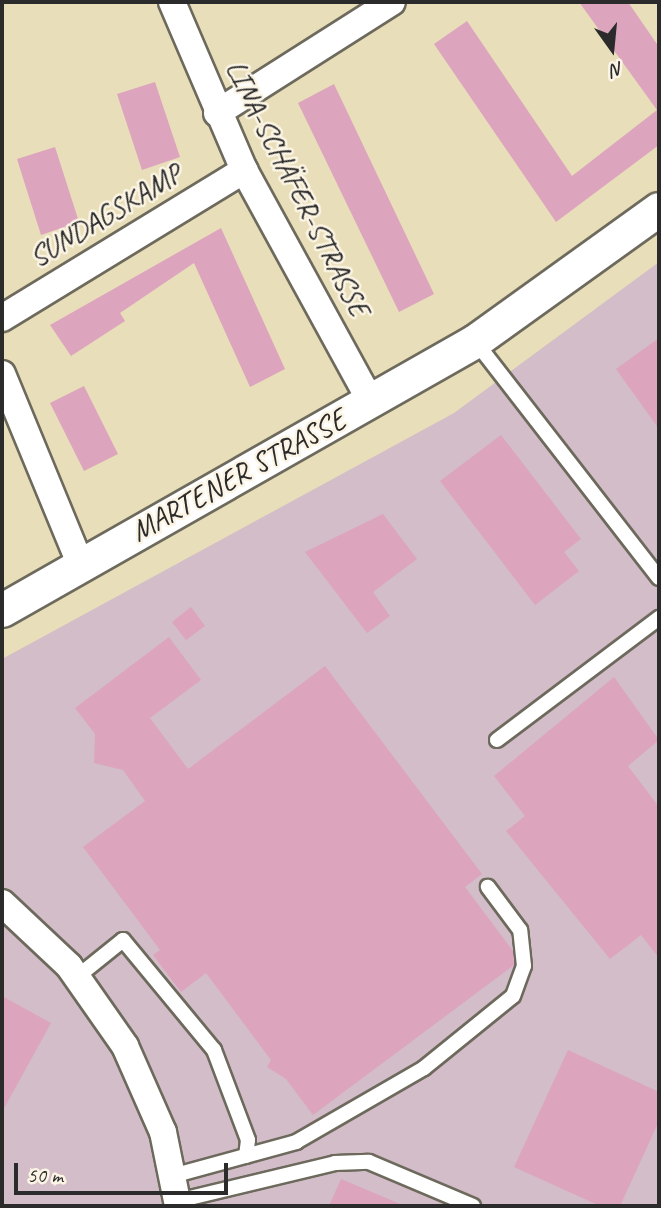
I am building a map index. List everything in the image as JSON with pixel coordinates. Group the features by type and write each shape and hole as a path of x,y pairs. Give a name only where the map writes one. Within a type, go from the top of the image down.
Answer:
{"street":[{"name":"LINA-SCHÄFER-STRASSE","path":"172,2 217,113 244,170 371,401"},
{"path":"217,113 392,2"},
{"name":"SUNDAGSKAMP","path":"2,317 244,170"},
{"name":"MARTENER STRASSE","path":"2,610 80,563 475,341 659,209"},
{"path":"2,374 80,563"},
{"path":"3,907 77,977 125,1046 163,1132 176,1195"}],"lane":[{"path":"475,341 659,578"},
{"path":"497,740 659,618"},
{"path":"176,1195 246,1156 296,1142 424,1068 513,996 524,966 520,930 488,887"},
{"path":"77,977 123,940 214,1050 248,1140 246,1156"},
{"path":"176,1195 335,1163 369,1162 473,1206"}],"shaded area":[{"path":"659,262 659,1206 2,1206 2,659 454,413"}],"building":[{"path":"579,2 628,2 659,47 659,145 556,222 434,44 467,21 572,176 657,110"},
{"path":"155,82 180,157 142,170 117,94"},
{"path":"334,84 434,294 399,312 298,103"},
{"path":"55,147 79,222 41,235 17,159"},
{"path":"221,228 285,369 250,387 194,263 120,313 125,321 71,356 50,325"},
{"path":"659,338 659,429 616,369"},
{"path":"84,386 118,454 84,471 50,403"},
{"path":"501,435 581,539 564,552 579,571 535,605 440,481"},
{"path":"383,514 417,559 373,592 390,616 367,633 305,552"},
{"path":"191,607 205,626 186,640 172,622"},
{"path":"169,637 201,680 150,718 188,769 325,666 482,874 465,887 513,951 514,965 313,1115 286,1079 267,1067 271,1060 206,973 181,992 153,955 160,950 83,847 145,801 123,770 94,763 95,734 75,708"},
{"path":"614,677 659,740 628,766 659,807 659,958 641,935 610,959 506,831 525,816 494,776"},
{"path":"2,996 51,1023 2,1112"},
{"path":"568,1050 659,1092 659,1121 620,1206 600,1206 514,1167"},
{"path":"341,1179 405,1206 329,1206"}]}
